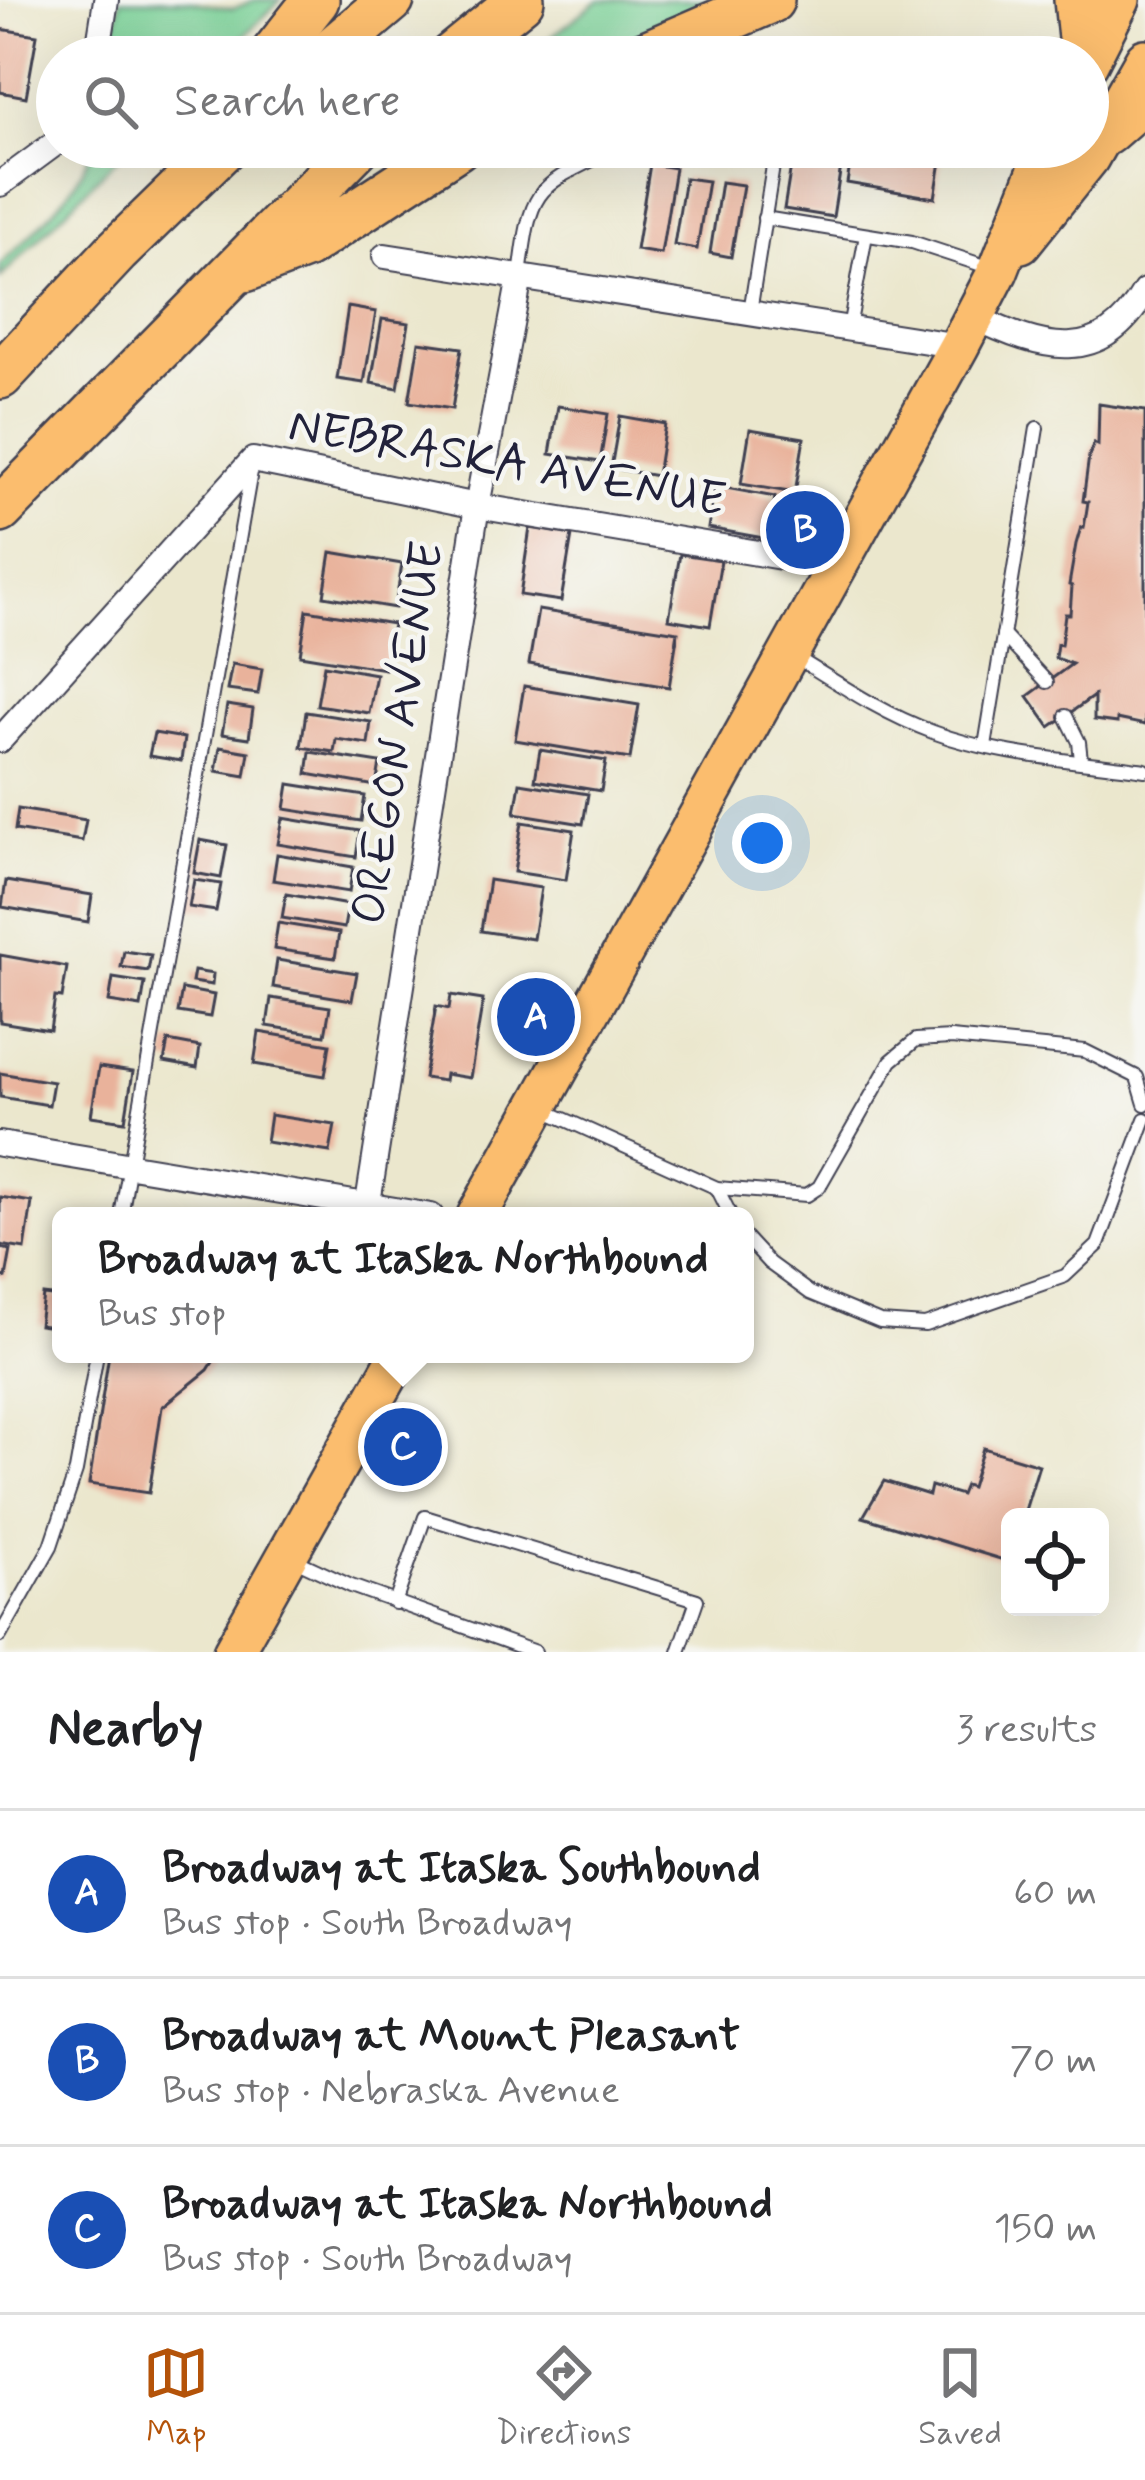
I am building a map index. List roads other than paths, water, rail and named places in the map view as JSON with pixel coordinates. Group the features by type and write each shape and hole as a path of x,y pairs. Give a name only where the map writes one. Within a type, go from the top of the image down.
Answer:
{"highway":[{"path":"288,36 316,0"},
{"path":"349,36 391,0"},
{"path":"477,36 521,0"},
{"path":"688,36 771,0"},
{"path":"1077,0 1082,36"},
{"path":"1109,129 1145,98"},
{"path":"116,251 182,168"},
{"path":"0,376 116,251 202,168"},
{"path":"0,510 336,168"},
{"path":"226,276 305,246 425,168"}],"main road":[{"path":"1099,36 1120,0"},
{"path":"1109,126 1145,59"},
{"path":"482,1207 998,271 1035,168"},
{"path":"998,271 1081,168"},
{"path":"233,1652 395,1363"}],"street":[{"path":"100,36 106,0"},
{"path":"2,184 36,158"},
{"path":"385,256 849,328 966,331 1081,346 1107,338 1137,320 1145,291"},
{"name":"OREGON AVENUE","path":"368,1203 477,506 520,277"},
{"name":"NEBRASKA AVENUE","path":"0,740 253,460 477,506 835,566"},
{"path":"0,1144 387,1207"}],"lane":[{"path":"520,277 526,225 536,196 554,179 576,168"},
{"path":"750,311 772,168"},
{"path":"764,218 952,253 998,271"},
{"path":"849,328 866,235"},
{"path":"985,746 1037,428"},
{"path":"124,1207 253,460"},
{"path":"1003,635 1047,682"},
{"path":"788,652 867,702 934,733 985,746 1145,770"},
{"path":"1066,716 1079,742 1081,760"},
{"path":"538,1107 717,1188 807,1195 819,1186 891,1061 916,1040 951,1037 1084,1052 1137,1077 1145,1104"},
{"path":"754,1247 810,1293 880,1322 925,1325 1065,1276 1098,1245 1145,1119"},
{"path":"717,1188 726,1207"},
{"path":"0,1636 51,1546 76,1471 95,1363"},
{"path":"395,1603 425,1517 697,1600 679,1652"},
{"path":"287,1556 395,1603 535,1652"}],"place":[{"name":"Broadway at Mount Pleasant","path":"805,530"},
{"name":"Broadway at Itaska Southbound","path":"536,1017"},
{"name":"Broadway at Itaska Northbound","path":"403,1447"}]}
